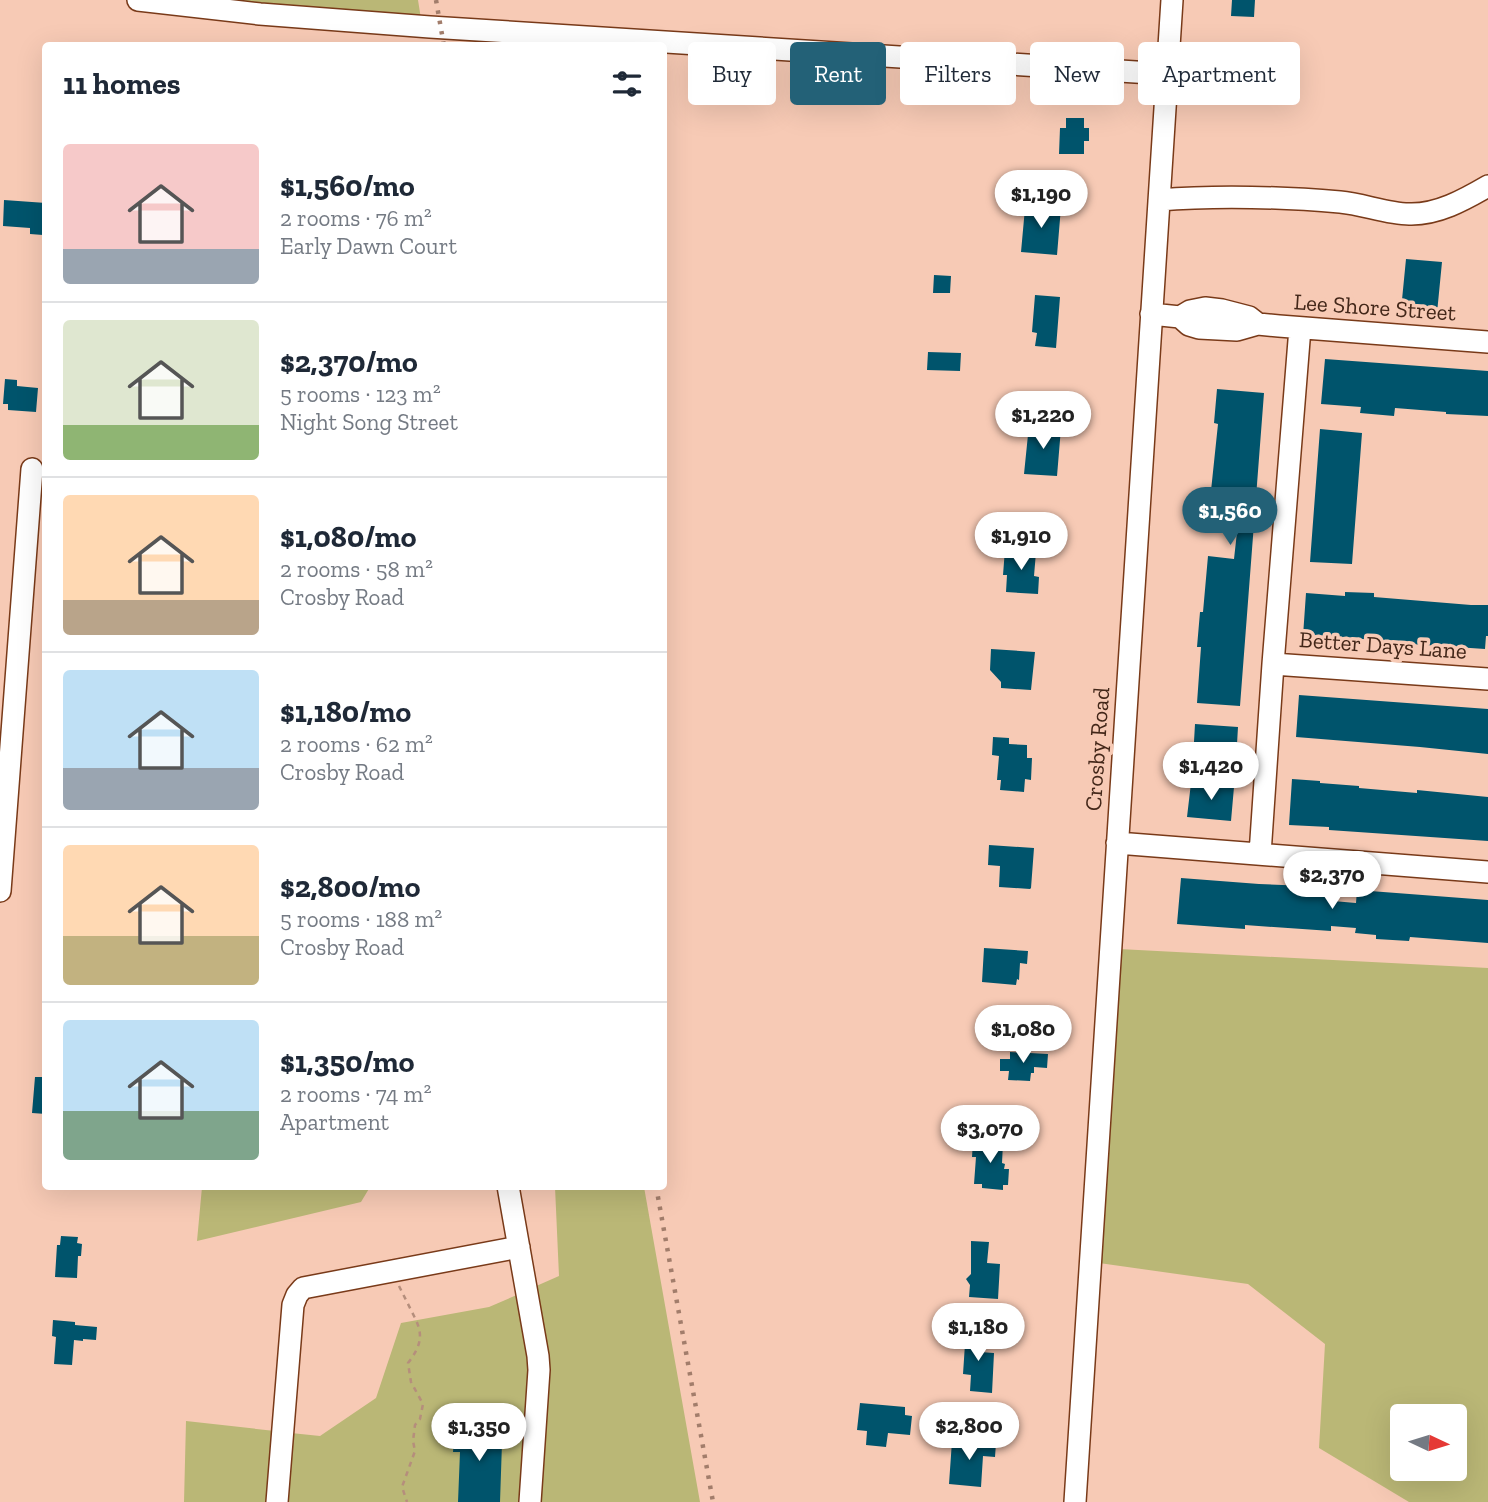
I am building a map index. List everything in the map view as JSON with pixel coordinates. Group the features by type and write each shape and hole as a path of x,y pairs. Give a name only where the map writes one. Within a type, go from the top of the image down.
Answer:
{"street":[{"path":"138,0 260,14 665,42"},
{"name":"Crosby Road","path":"1169,42 1172,0"},
{"path":"667,42 1138,72"},
{"name":"Crosby Road","path":"1075,1502 1165,105"},
{"path":"1159,200 1255,197 1344,202 1408,214 1429,212 1461,201 1488,186"},
{"name":"Lee Shore Street","path":"1151,314 1180,317 1190,311 1205,308 1222,310 1231,321 1249,317 1258,324 1488,342"},
{"path":"1261,854 1300,328"},
{"path":"0,891 32,469"},
{"name":"Better Days Lane","path":"1273,664 1488,679"},
{"path":"1117,843 1488,872"},
{"path":"509,1190 539,1370 530,1502"},
{"path":"277,1502 293,1305 303,1287 519,1247"}],"path":[{"path":"391,1270 419,1325 421,1337 416,1353 408,1363 411,1382 423,1404 420,1419 415,1425 415,1451 402,1487 407,1502"}],"shaded area":[{"path":"203,0 418,0 421,19"},
{"path":"1119,949 1488,968 1488,1502 1409,1502 1319,1448 1325,1344 1248,1284 1099,1263"},
{"path":"202,1190 368,1190 361,1202 197,1241"},
{"path":"555,1190 645,1190 700,1502 539,1502 534,1287 559,1276"},
{"path":"519,1294 530,1356 522,1502 286,1502 291,1433 320,1436 376,1398 401,1323 489,1307"},
{"path":"186,1421 275,1431 269,1502 184,1502"}],"building":[{"path":"1232,0 1255,0 1254,17 1231,16"},
{"path":"1066,118 1084,118 1084,128 1089,128 1089,141 1084,141 1084,154 1059,154 1060,128 1066,128"},
{"path":"4,200 42,203 42,235 30,234 30,228 3,226"},
{"path":"1041,205 1061,207 1057,255 1021,252 1025,208 1041,209"},
{"path":"1406,259 1442,262 1437,313 1401,310"},
{"path":"934,275 951,276 950,293 933,293"},
{"path":"1035,295 1060,297 1056,348 1035,346 1037,333 1032,332"},
{"path":"928,352 961,353 960,371 927,370"},
{"path":"1325,359 1488,371 1488,416 1395,408 1394,416 1360,413 1361,407 1321,404"},
{"path":"5,379 17,380 17,386 38,388 36,412 8,410 8,404 3,404"},
{"path":"1217,389 1264,393 1240,706 1197,703 1201,647 1197,647 1208,556 1234,559 1237,532 1207,529 1218,424 1214,423"},
{"path":"1029,425 1061,428 1057,476 1024,474"},
{"path":"1320,429 1362,433 1352,564 1310,562"},
{"path":"1005,549 1036,552 1034,576 1039,577 1038,594 1006,592 1007,575 1003,575"},
{"path":"1345,592 1374,593 1374,597 1488,605 1488,636 1485,649 1303,636 1306,593 1345,596"},
{"path":"991,649 1035,652 1031,690 1001,688 1001,682 990,670"},
{"path":"1299,695 1488,709 1488,754 1296,737"},
{"path":"1195,724 1238,727 1236,761 1193,759"},
{"path":"993,737 1009,738 1009,744 1027,745 1027,758 1032,758 1031,780 1025,779 1024,792 1000,790 1001,780 997,780 999,756 992,755"},
{"path":"1292,779 1359,788 1488,797 1488,841 1289,825"},
{"path":"1191,783 1234,787 1231,821 1187,817"},
{"path":"989,845 1034,848 1030,889 999,887 1000,866 988,865"},
{"path":"1181,878 1333,887 1333,901 1356,903 1357,890 1488,900 1488,943 1410,937 1409,941 1376,939 1376,935 1355,933 1356,928 1331,926 1331,931 1177,924"},
{"path":"984,948 1028,951 1027,964 1020,963 1016,985 982,982"},
{"path":"1010,1052 1048,1054 1047,1068 1034,1067 1030,1081 1008,1080 1009,1071 1000,1071 1000,1059 1010,1059"},
{"path":"35,1077 42,1077 42,1114 32,1113"},
{"path":"973,1141 1003,1143 1002,1163 1005,1164 1004,1169 1009,1169 1008,1185 1003,1185 1003,1190 982,1188 982,1184 974,1184 976,1157 972,1157"},
{"path":"61,1236 78,1237 77,1243 82,1244 81,1256 78,1256 77,1278 55,1277 57,1245 60,1245"},
{"path":"971,1241 989,1242 987,1263 1000,1264 998,1299 969,1297 970,1285 966,1279 971,1274"},
{"path":"53,1320 97,1327 96,1340 74,1340 72,1365 54,1364 56,1337 52,1336"},
{"path":"966,1329 981,1330 980,1352 994,1353 992,1393 970,1391 971,1375 963,1374"},
{"path":"860,1403 905,1407 905,1415 912,1416 910,1435 888,1433 886,1447 866,1445 867,1431 857,1430"},
{"path":"455,1426 506,1430 505,1443 502,1443 500,1502 458,1502 460,1452 453,1452"},
{"path":"952,1441 996,1443 995,1457 983,1456 981,1487 949,1484"}],"railway":[{"path":"436,0 443,42"},
{"path":"657,1190 713,1502"}]}
